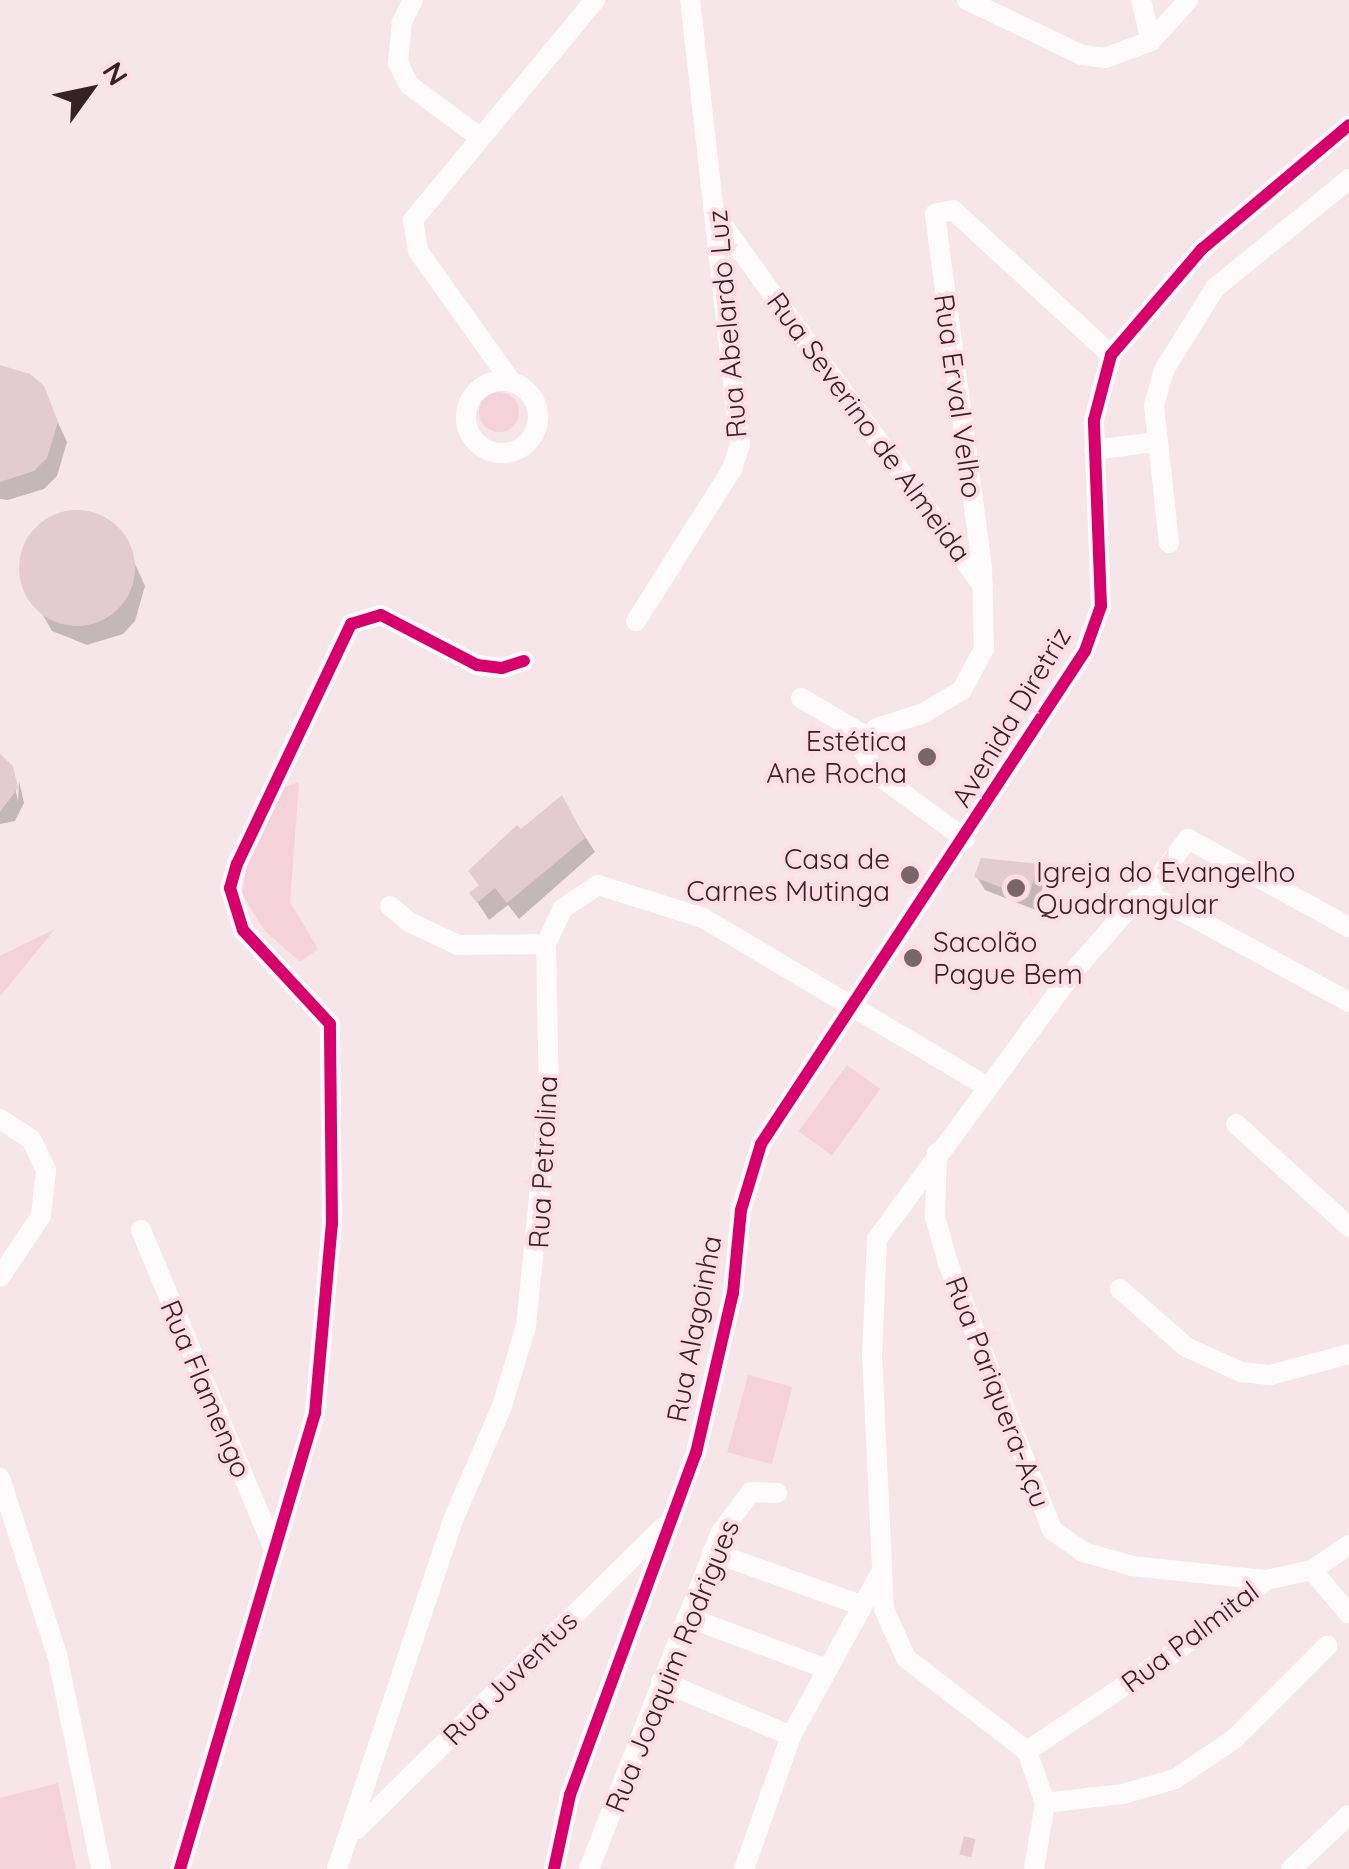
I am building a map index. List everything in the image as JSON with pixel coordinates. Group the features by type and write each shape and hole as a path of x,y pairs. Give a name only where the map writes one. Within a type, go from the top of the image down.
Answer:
{"street":[{"path":"412,0 402,22 398,63 408,85 478,136"},
{"path":"510,380 430,270 412,233 432,192 595,0"},
{"name":"Rua Abelardo Luz","path":"636,621 732,468 740,444 718,218 690,0"},
{"path":"967,0 1082,55 1105,58 1151,41 1188,0"},
{"path":"1141,0 1151,41"},
{"path":"1110,355 1202,249 1349,125"},
{"path":"1169,543 1155,442 1154,405 1186,326 1238,267 1349,180"},
{"name":"Rua Erval Velho","path":"866,736 962,690 984,649 984,586 933,224 942,208 953,210 1110,355"},
{"name":"Rua Severino de Almeida","path":"718,218 984,586"},
{"name":"Avenida Diretriz","path":"965,839 1085,652 1102,606 1104,564 1094,450 1110,355"},
{"path":"1094,450 1155,442"},
{"path":"180,1869 315,1413 322,1366 335,1050 319,1008 243,930 230,888 236,864 351,624 381,615 476,665 502,668 524,662"},
{"path":"801,698 866,736 862,745 875,773 965,839"},
{"name":"Rua Alagoinha","path":"554,1869 570,1795 696,1453 723,1344 750,1174 776,1117 965,839"},
{"path":"1034,1869 1045,1803 1027,1751 906,1658 891,1632 880,1574 873,1256 885,1221 986,1086 1073,972 1144,897 1188,839 1349,927"},
{"path":"390,906 458,945 546,944 562,909 582,893 598,885 626,890 703,918 986,1086"},
{"path":"1144,897 1349,1002"},
{"name":"Rua Petrolina","path":"337,1869 440,1557 526,1326 549,1098 546,944"},
{"path":"0,1119 30,1139 46,1170 41,1216 0,1277"},
{"path":"1236,1124 1349,1226"},
{"name":"Rua Pariquera-Açu","path":"937,1152 934,1217 948,1263 1052,1530 1083,1552 1132,1566 1266,1580"},
{"name":"Rua Flamengo","path":"141,1230 273,1547"},
{"path":"1120,1289 1186,1347 1242,1372 1270,1374 1349,1354"},
{"path":"0,1478 57,1654 101,1869"},
{"name":"Rua Joaquim Rodrigues","path":"590,1869 712,1552 742,1499 760,1490 777,1493"},
{"name":"Rua Juventus","path":"351,1835 669,1521"},
{"path":"1349,1545 1312,1570 1349,1614"},
{"path":"712,1552 861,1606"},
{"name":"Rua Palmital","path":"1027,1751 1175,1652 1266,1580 1312,1570"},
{"path":"744,1869 791,1736 824,1668 880,1574"},
{"path":"687,1617 824,1668"},
{"path":"1045,1803 1123,1794 1175,1779 1234,1739 1327,1646"},
{"path":"662,1682 791,1736"},
{"path":"1291,1869 1349,1815"}],"shaded area":[{"path":"499,392 513,398 519,412 513,426 499,432 485,426 479,412 485,398"},
{"path":"299,782 290,902 318,949 300,962 264,930 242,894 248,860 279,789"},
{"path":"55,929 1,995 0,996 0,956"},
{"path":"847,1065 880,1089 832,1155 799,1131"},
{"path":"748,1375 792,1387 772,1464 727,1452"},
{"path":"58,1783 76,1869 0,1869 0,1798"}],"building":[{"path":"0,365 30,374 44,386 58,422 47,458 34,471 0,482"},
{"path":"77,510 99,514 118,527 131,546 135,568 131,590 118,609 99,622 77,626 55,622 36,609 23,590 19,568 23,546 36,527 55,514"},
{"path":"0,754 13,766 18,788 0,812"},
{"path":"562,795 585,838 507,903 495,888 477,903 469,893 479,885 468,871 517,825 521,829"},
{"name":"Igreja do Evangelho Quadrangular","path":"981,858 1039,864 1028,898 974,877"},
{"path":"964,1836 976,1839 971,1857 959,1854"}],"cycle path":[{"path":"554,1869 570,1795 696,1453 733,1293 741,1210 761,1144 1085,651 1101,606 1094,420 1111,355 1202,249 1349,125"},
{"path":"180,1869 315,1413 332,1224 330,1024 243,930 230,888 237,864 351,624 381,615 477,665 502,668 524,661"}],"place":[{"name":"Estética Ane Rocha","path":"927,757"},
{"name":"Casa de Carnes Mutinga","path":"910,875"},
{"name":"Igreja do Evangelho Quadrangular","path":"1016,888"},
{"name":"Sacolão Pague Bem","path":"913,958"}]}
